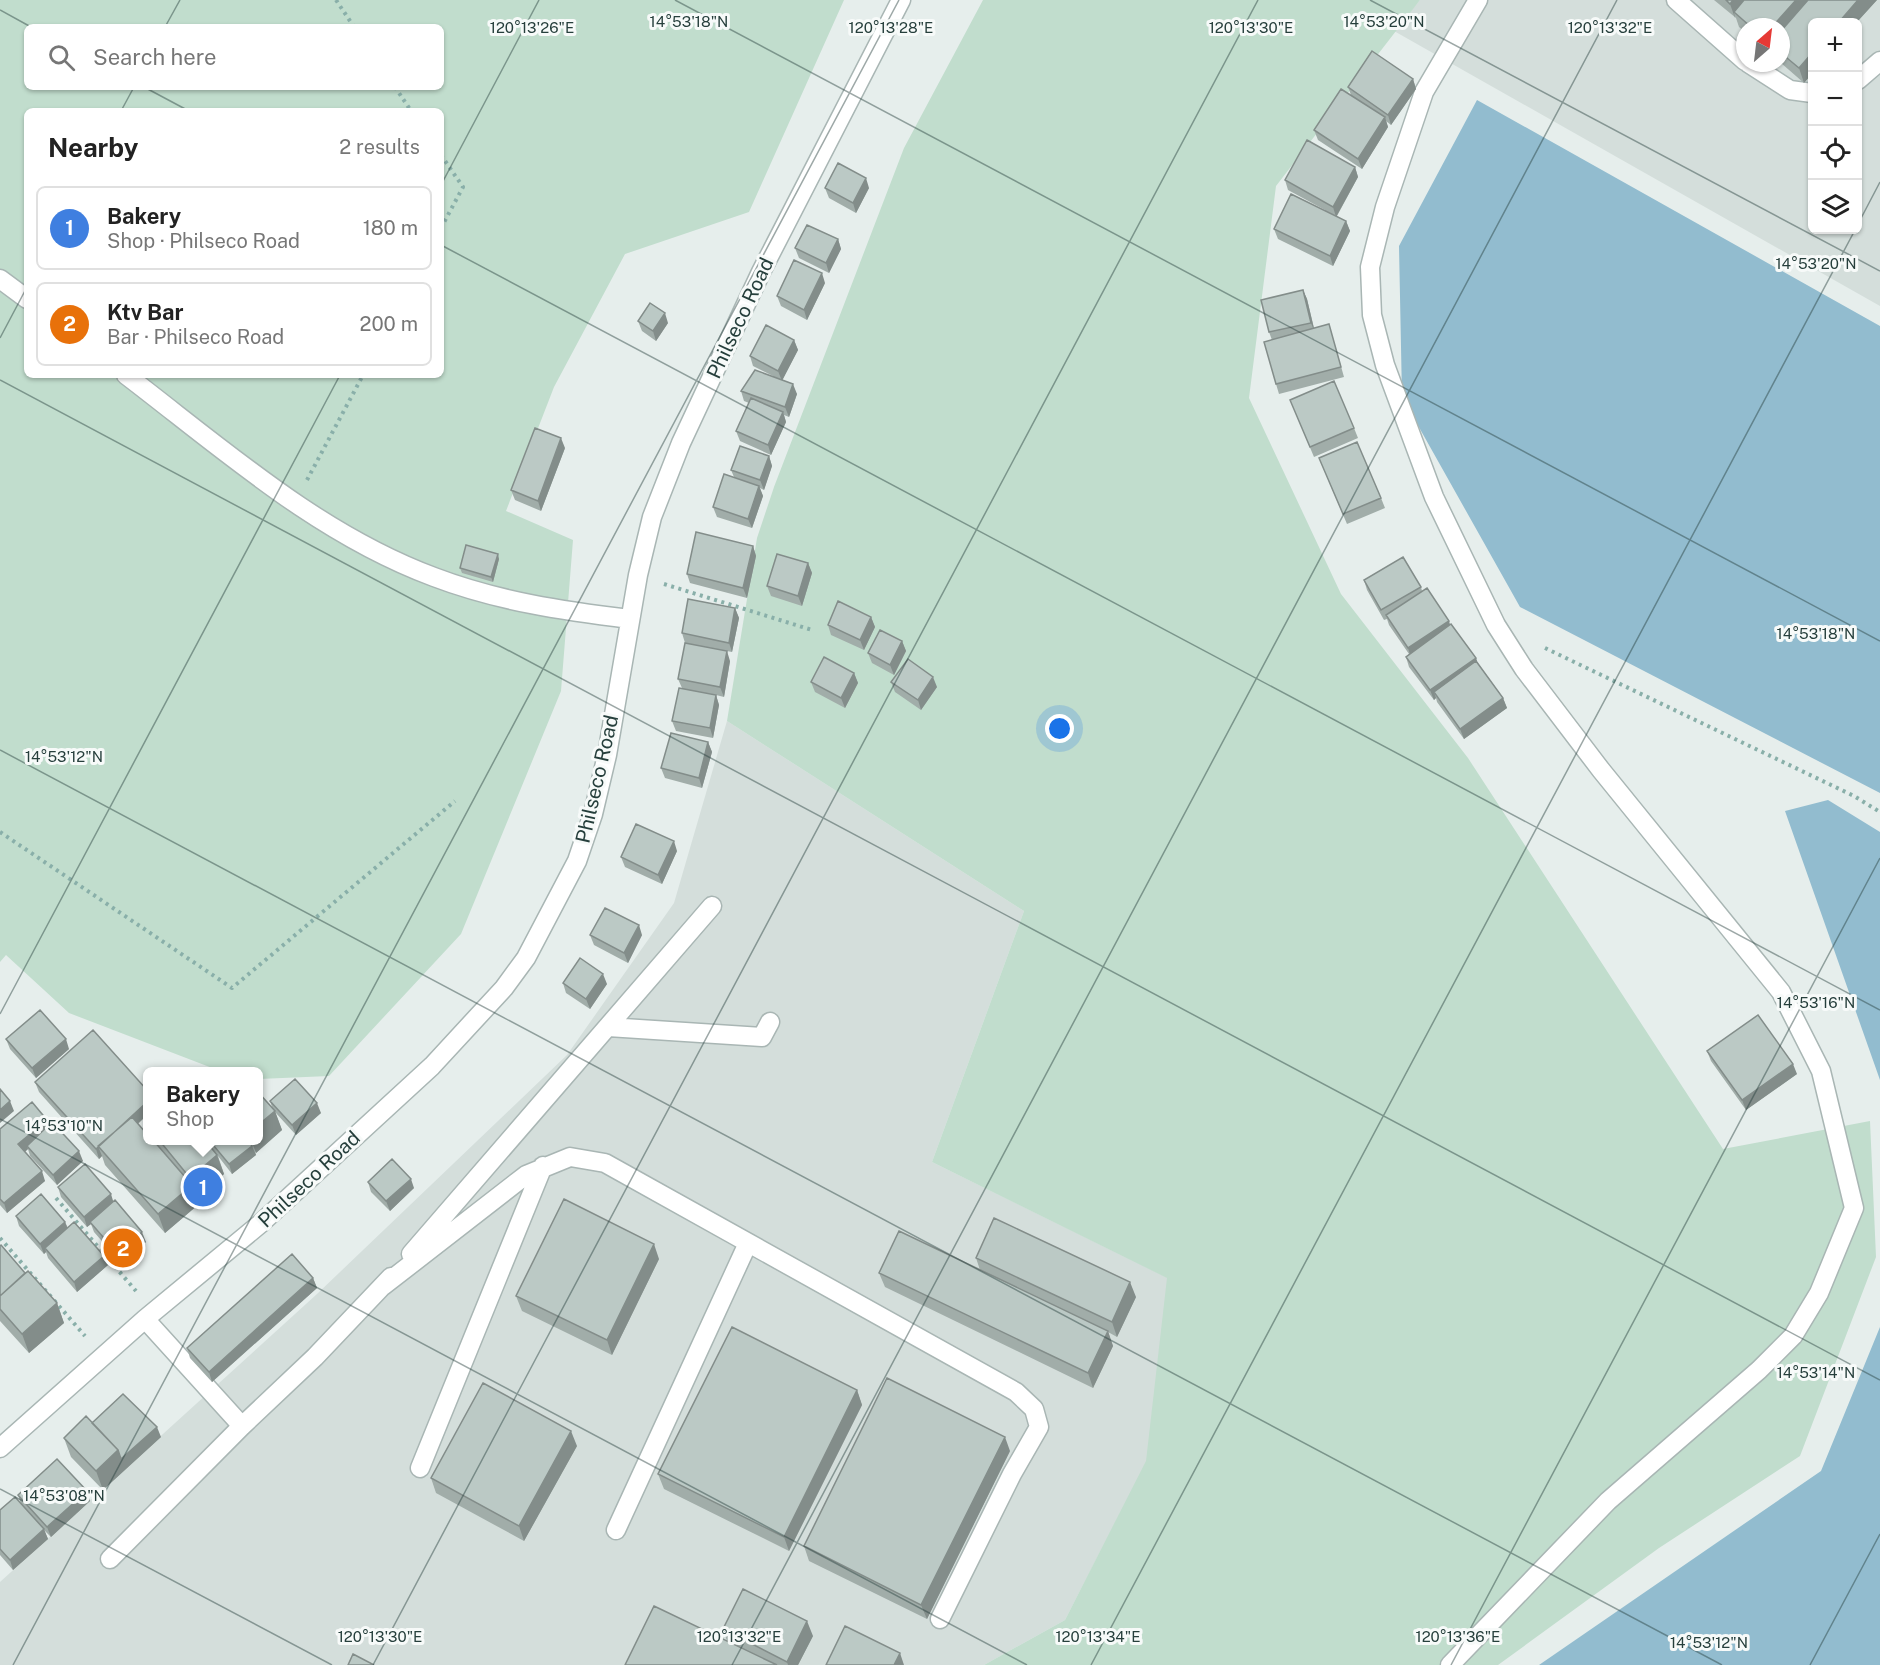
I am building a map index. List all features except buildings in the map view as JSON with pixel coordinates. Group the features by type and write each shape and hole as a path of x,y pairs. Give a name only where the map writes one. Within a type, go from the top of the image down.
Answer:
{"street":[{"name":"Philseco Road","path":"0,1448 150,1316 260,1224 432,1066 504,988 526,958 577,861 593,814 607,755 638,575 652,517 681,443 761,272 901,0"},
{"path":"1450,1665 1608,1501 1759,1370 1793,1336 1819,1293 1854,1208 1821,1071 1796,1019 1761,966 1601,770 1524,669 1496,625 1434,497 1384,365 1372,315 1370,267 1385,207 1424,92 1478,0"},
{"path":"1676,0 1736,53"},
{"path":"1862,76 1880,61"},
{"path":"1762,72 1790,90 1808,92"},
{"path":"0,279 24,297"},
{"path":"130,378 294,504 363,544 433,577 496,597 570,612 630,619"},
{"path":"110,1559 383,1286 712,906"},
{"path":"608,1027 762,1037 770,1022"},
{"path":"383,1286 526,1175 543,1166 570,1157 605,1163 1016,1392 1034,1409 1039,1427 1012,1474 940,1619"},
{"path":"420,1468 543,1166"},
{"path":"616,1530 748,1244"},
{"path":"150,1316 242,1426"}],"path":[{"path":"336,0 352,24"},
{"path":"397,90 409,108"},
{"path":"444,159 463,187 444,222"},
{"path":"294,504 361,378"},
{"path":"638,575 812,630"},
{"path":"1538,645 1854,796 1880,812"},
{"path":"0,832 232,988 455,801"},
{"path":"56,1198 150,1316"},
{"path":"0,1238 104,1357"}],"shaded area":[{"path":"1420,0 1880,0 1880,306 1394,31"},
{"path":"727,721 1024,911 932,1162 1168,1278 1147,1461 1065,1620 984,1665 0,1665 0,1582 317,1294 567,1055 674,903"}],"green space":[{"path":"0,0 844,0 749,212 625,254 554,387 506,511 573,540 561,691 461,934 329,1076 263,1079 263,1067 210,1067 69,1013 6,955 0,962"},
{"path":"983,0 1420,0 1276,186 1249,398 1341,594 1468,758 1723,1149 1870,1121 1876,1257 1800,1456 1659,1548 1498,1665 984,1665 1065,1620 1146,1461 1167,1278 932,1162 1024,911 727,721 757,538 774,487 904,148"}],"water":[{"path":"1477,100 1880,326 1880,793 1520,607 1402,397 1399,246"},
{"path":"1828,800 1880,832 1880,1080 1785,811"},
{"path":"1880,1327 1880,1665 1539,1665 1821,1471"}],"place":[{"name":"Bakery","path":"203,1187"},
{"name":"Ktv Bar","path":"123,1248"}]}
